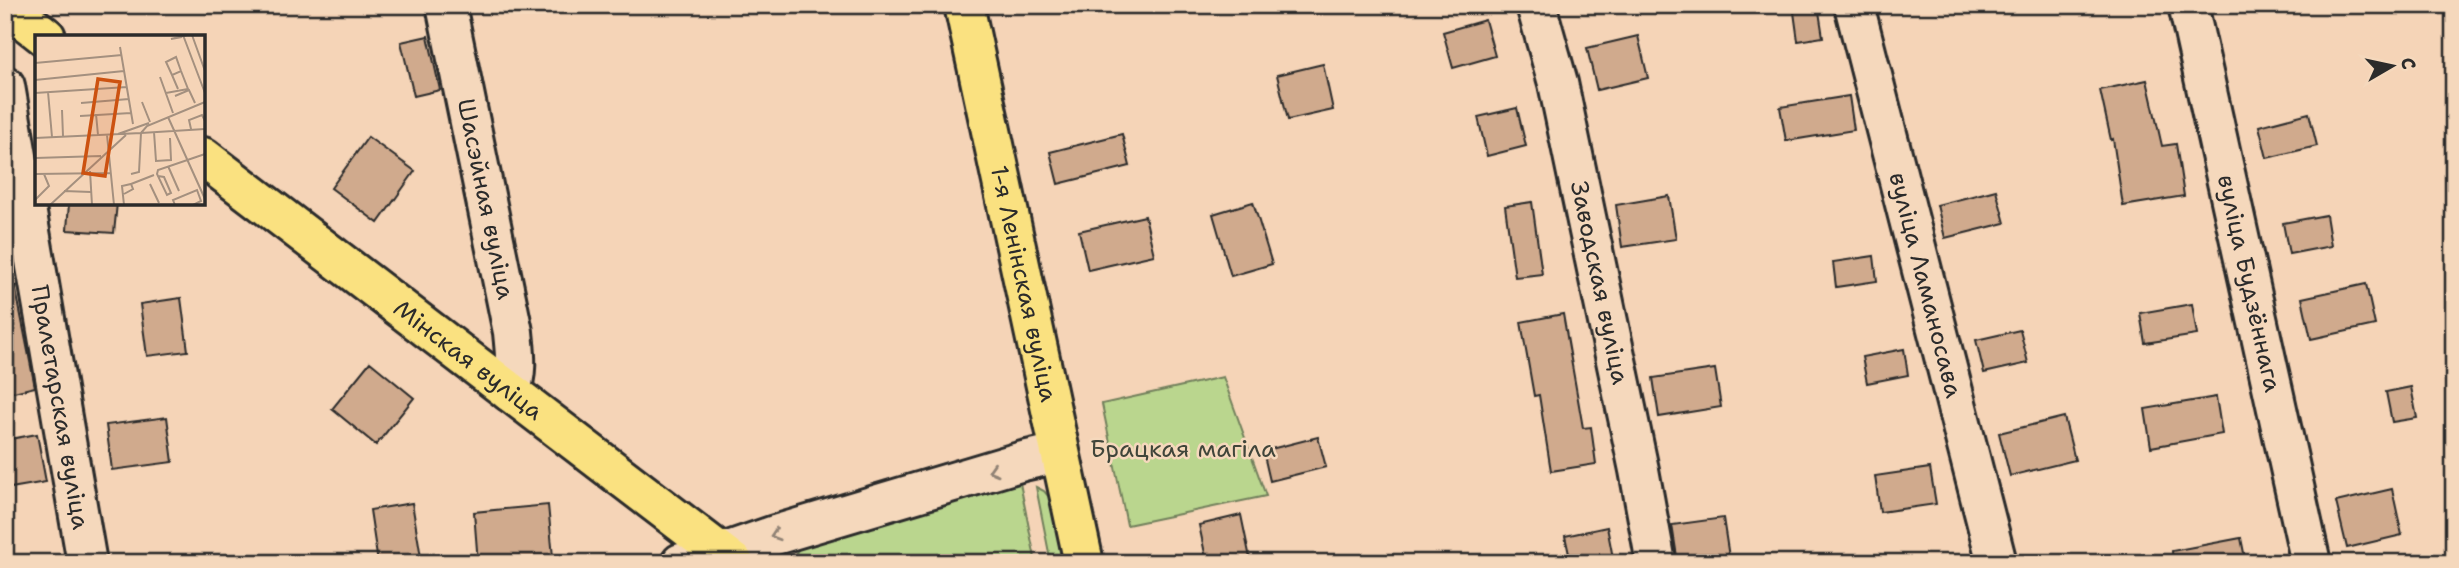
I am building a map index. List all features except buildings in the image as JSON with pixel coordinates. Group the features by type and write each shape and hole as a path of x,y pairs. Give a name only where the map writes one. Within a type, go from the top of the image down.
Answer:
{"main road":[{"path":"5,5 44,35"},
{"name":"1-я Ленінская вуліца","path":"964,5 1084,563"},
{"name":"Мінская вуліца","path":"205,159 729,558"}],"street":[{"name":"Шасэйная вуліца","path":"446,5 513,332 516,363 510,392"},
{"name":"Заводская вуліца","path":"1536,5 1558,83 1656,563"},
{"name":"вуліца Ламаносава","path":"1854,5 1997,563"},
{"name":"вуліца Будзённага","path":"2188,5 2311,563"},
{"name":"Пралетарская вуліца","path":"5,86 12,169 87,563"},
{"path":"681,563 729,558 797,528 1023,461 1059,453"}],"green space":[{"name":"Брацкая магіла","path":"1223,377 1266,496 1127,525 1102,404"},
{"path":"1020,483 1036,563 788,563 799,549 816,542"},
{"path":"1036,487 1049,497 1063,563 1051,563"}]}
